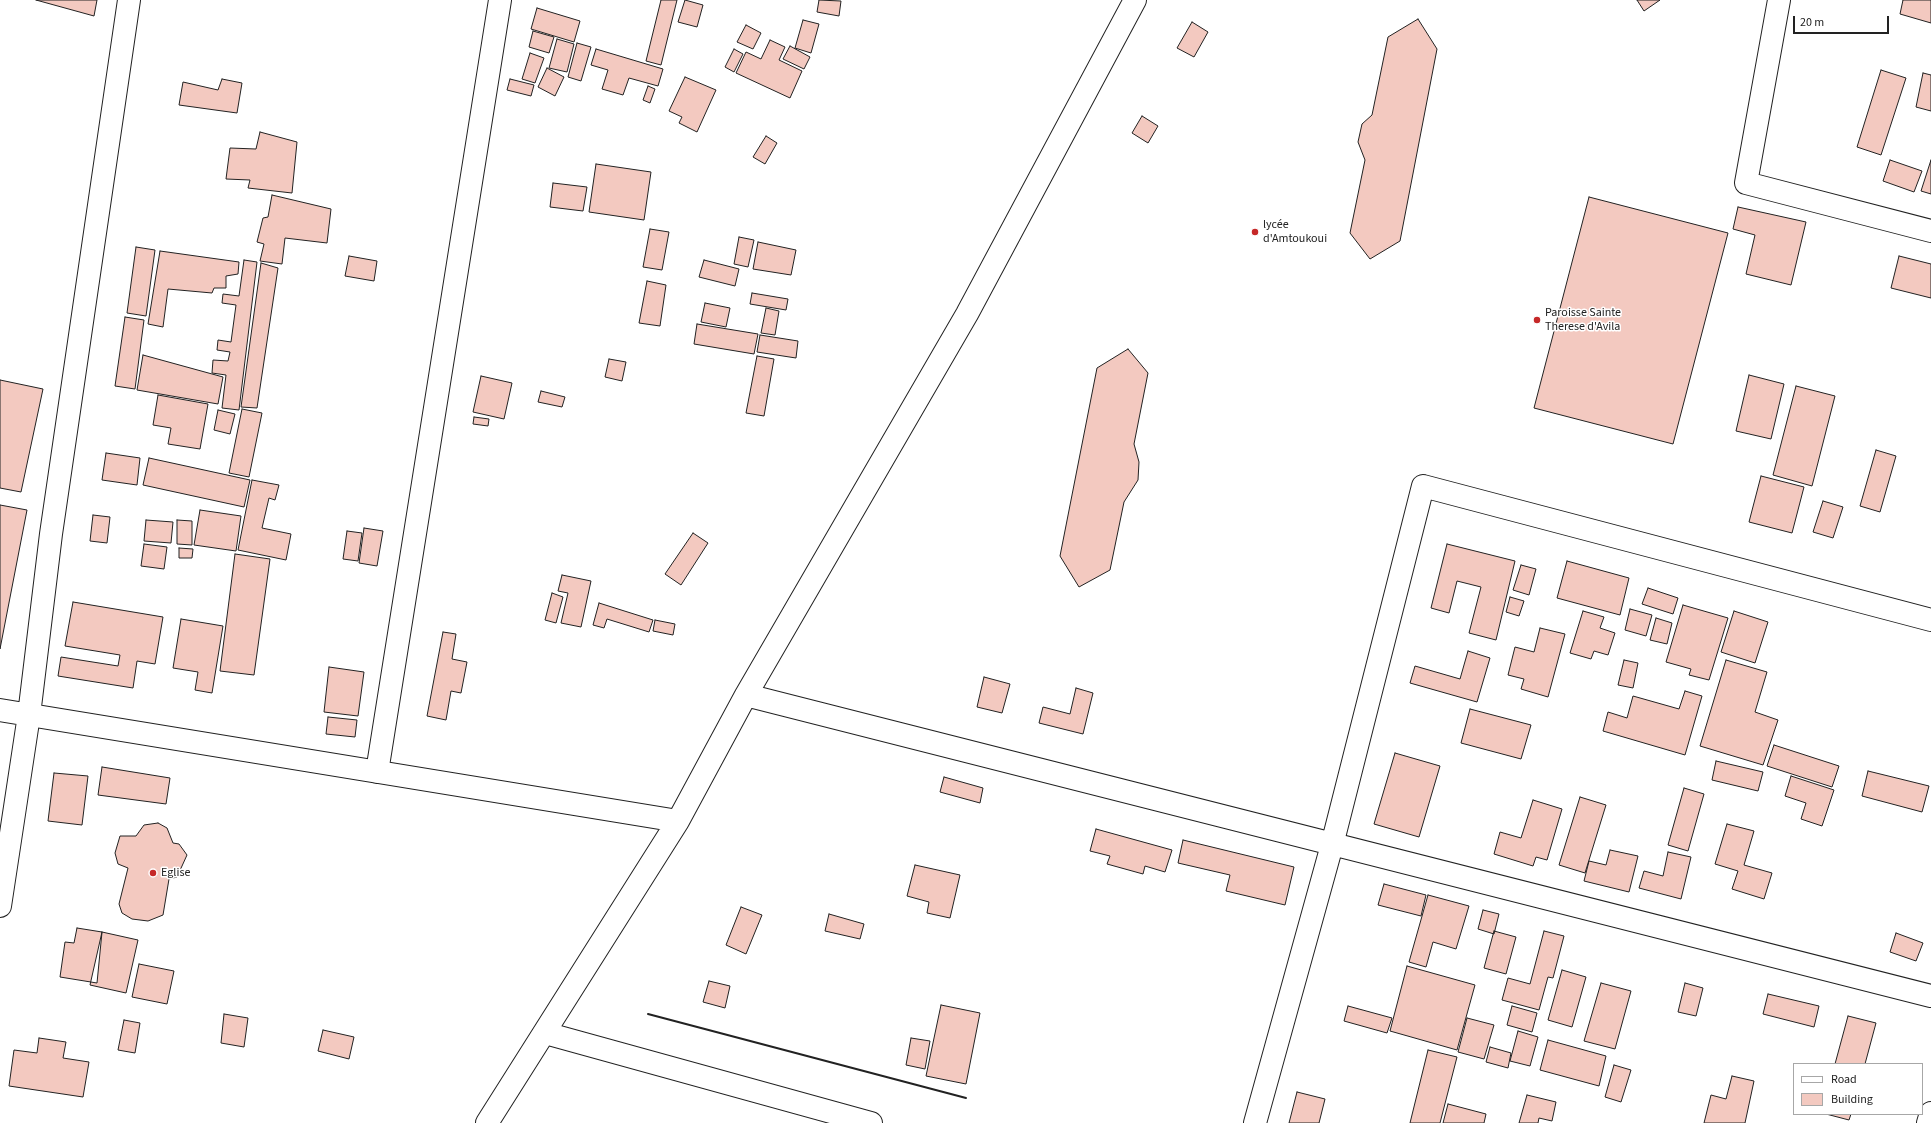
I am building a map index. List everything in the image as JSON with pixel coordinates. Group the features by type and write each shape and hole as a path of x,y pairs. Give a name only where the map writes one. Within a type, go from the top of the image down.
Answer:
{"street":[{"path":"0,906 29,715 52,526 129,0"},
{"path":"377,772 500,0"},
{"path":"487,1123 678,821 746,695 967,314 1135,0"},
{"path":"1779,0 1746,183 1931,231"},
{"path":"1255,1123 1332,845 1423,486 1931,620"},
{"path":"746,695 1931,996"},
{"path":"0,710 678,821"},
{"path":"545,1033 843,1120 871,1123"},
{"path":"1928,1123 1931,1113"}],"building":[{"path":"36,0 97,0 94,16"},
{"path":"661,0 677,0 661,65 646,61"},
{"path":"685,0 703,5 697,27 678,22"},
{"path":"819,0 841,1 839,16 817,12"},
{"path":"1637,0 1660,0 1644,11"},
{"path":"1903,0 1931,0 1931,23 1900,14"},
{"path":"537,8 580,21 574,42 531,29"},
{"path":"1418,19 1437,49 1400,241 1370,259 1350,233 1365,160 1358,142 1362,124 1372,115 1388,37"},
{"path":"803,20 819,24 811,53 795,48"},
{"path":"1192,22 1208,32 1194,57 1177,48"},
{"path":"746,25 761,33 753,49 737,42"},
{"path":"533,31 554,37 549,53 529,47"},
{"path":"557,39 574,44 567,72 549,68"},
{"path":"770,40 785,47 779,60 802,71 790,98 736,73 746,52 761,59"},
{"path":"577,43 591,47 581,81 568,77"},
{"path":"790,46 810,57 804,69 783,59"},
{"path":"596,49 663,69 658,86 629,78 623,95 602,89 608,70 591,65"},
{"path":"734,49 743,54 734,72 725,67"},
{"path":"530,53 544,58 535,83 522,79"},
{"path":"547,68 564,77 555,96 538,87"},
{"path":"1881,70 1906,78 1881,155 1857,147"},
{"path":"1923,73 1931,75 1931,111 1916,107"},
{"path":"685,77 716,90 697,132 679,123 682,117 669,111"},
{"path":"222,79 242,83 237,113 179,105 183,82 218,90"},
{"path":"510,79 534,85 531,96 507,90"},
{"path":"648,86 655,89 650,103 643,100"},
{"path":"1142,116 1158,126 1148,143 1132,133"},
{"path":"260,132 297,142 292,193 248,188 250,180 226,179 230,148 256,149"},
{"path":"766,136 777,143 765,164 753,157"},
{"path":"1890,160 1922,171 1914,192 1883,181"},
{"path":"1931,160 1931,194 1921,191"},
{"path":"596,164 651,172 644,220 589,212"},
{"path":"553,183 587,187 583,211 550,207"},
{"path":"272,195 331,209 327,243 285,238 282,264 260,261 264,244 257,242 263,218 268,217"},
{"path":"1589,197 1728,233 1673,444 1534,408"},
{"path":"1738,207 1806,222 1791,285 1746,274 1755,235 1733,229"},
{"path":"650,229 669,232 662,270 643,267"},
{"path":"739,237 754,240 748,267 734,264"},
{"path":"758,242 796,250 791,275 753,269"},
{"path":"136,247 155,250 146,316 127,313"},
{"path":"160,251 239,262 238,274 226,276 226,288 214,288 212,293 168,289 163,327 148,324"},
{"path":"349,256 377,261 374,281 345,276"},
{"path":"1899,256 1931,264 1931,298 1891,288"},
{"path":"244,260 257,262 239,410 222,408 226,375 212,373 213,360 228,361 230,352 217,350 218,340 231,342 236,305 222,303 223,294 239,296"},
{"path":"704,260 739,269 735,286 699,277"},
{"path":"261,263 278,268 257,408 241,407"},
{"path":"647,281 666,285 660,326 639,323"},
{"path":"752,293 788,299 786,310 750,304"},
{"path":"705,303 730,308 726,327 701,322"},
{"path":"766,308 779,311 775,335 761,333"},
{"path":"125,317 144,320 135,389 115,386"},
{"path":"697,324 758,334 754,354 694,344"},
{"path":"760,335 798,341 796,358 757,352"},
{"path":"1128,349 1148,373 1134,444 1139,462 1138,480 1124,502 1110,570 1079,587 1060,556 1097,368"},
{"path":"143,355 223,377 218,404 137,390"},
{"path":"757,356 774,359 764,416 746,413"},
{"path":"609,359 626,362 622,381 605,377"},
{"path":"1749,375 1784,384 1771,439 1736,431"},
{"path":"481,376 512,383 504,419 473,412"},
{"path":"0,380 43,389 21,492 0,488"},
{"path":"1796,386 1835,396 1812,486 1773,475"},
{"path":"541,391 565,397 562,407 538,402"},
{"path":"158,395 208,404 200,449 168,444 171,428 153,425"},
{"path":"242,409 262,413 249,477 229,473"},
{"path":"218,410 235,414 230,434 214,430"},
{"path":"474,417 489,419 488,426 473,424"},
{"path":"1876,450 1896,456 1880,512 1860,506"},
{"path":"106,453 140,458 137,485 102,480"},
{"path":"149,458 250,480 244,507 143,485"},
{"path":"1761,476 1804,487 1792,533 1749,522"},
{"path":"252,480 279,485 275,500 269,498 262,528 291,534 286,560 238,550"},
{"path":"1823,501 1843,507 1833,538 1813,532"},
{"path":"0,505 27,510 0,649"},
{"path":"200,510 241,516 236,551 194,545"},
{"path":"93,515 110,517 107,543 90,541"},
{"path":"146,520 173,522 171,543 144,541"},
{"path":"177,520 192,521 192,545 177,544"},
{"path":"364,528 383,531 377,566 359,563"},
{"path":"347,531 362,533 358,561 343,559"},
{"path":"693,533 708,543 681,585 665,574"},
{"path":"144,544 167,547 164,569 141,566"},
{"path":"1447,544 1515,561 1496,640 1469,633 1481,587 1457,581 1449,613 1431,608"},
{"path":"179,548 193,549 192,558 179,558"},
{"path":"235,554 270,559 254,675 220,671"},
{"path":"1567,561 1629,578 1620,615 1557,598"},
{"path":"1521,565 1536,569 1529,595 1513,590"},
{"path":"562,575 591,581 581,627 561,623 568,593 558,591"},
{"path":"1648,588 1678,598 1673,614 1642,604"},
{"path":"552,593 563,597 556,623 545,620"},
{"path":"1510,597 1524,601 1519,616 1506,612"},
{"path":"73,602 163,617 155,664 137,661 133,688 58,676 61,657 118,666 120,655 65,646"},
{"path":"599,603 653,620 649,632 607,619 604,628 593,625"},
{"path":"1683,605 1728,618 1709,680 1689,675 1691,669 1666,662"},
{"path":"1630,609 1652,615 1646,636 1625,630"},
{"path":"1583,611 1604,617 1600,628 1615,633 1608,655 1594,651 1591,659 1570,653"},
{"path":"1734,611 1768,622 1755,663 1721,652"},
{"path":"1656,618 1672,623 1667,644 1650,640"},
{"path":"181,619 223,626 212,693 195,690 198,672 173,668"},
{"path":"655,620 675,624 673,635 653,631"},
{"path":"1540,628 1565,634 1548,697 1521,689 1524,679 1508,675 1515,647 1534,652"},
{"path":"443,632 456,634 452,659 467,662 461,693 451,691 446,720 427,716"},
{"path":"1468,651 1490,658 1477,702 1410,683 1415,666 1460,679"},
{"path":"1624,660 1638,663 1633,688 1618,685"},
{"path":"1726,660 1767,672 1755,712 1778,720 1763,765 1700,746"},
{"path":"329,667 364,672 358,716 324,712"},
{"path":"984,677 1010,684 1002,713 977,707"},
{"path":"1076,688 1093,693 1083,734 1039,723 1043,707 1070,714"},
{"path":"1685,691 1702,696 1685,755 1603,731 1608,712 1627,718 1633,696 1679,709"},
{"path":"1470,709 1531,725 1521,759 1461,743"},
{"path":"328,717 357,720 355,737 326,734"},
{"path":"1774,745 1839,766 1832,787 1767,766"},
{"path":"1395,753 1440,766 1419,837 1374,824"},
{"path":"1716,761 1763,772 1758,791 1712,780"},
{"path":"102,767 170,778 166,804 98,795"},
{"path":"1868,771 1929,786 1922,812 1862,796"},
{"path":"54,773 88,776 82,825 48,821"},
{"path":"1791,776 1834,790 1822,826 1801,819 1806,803 1785,796"},
{"path":"944,777 983,788 980,803 940,792"},
{"path":"1684,788 1704,794 1688,851 1668,845"},
{"path":"1580,797 1606,805 1585,873 1559,865"},
{"path":"1533,800 1562,809 1547,860 1536,857 1533,866 1494,854 1500,832 1521,838"},
{"name":"Eglise","path":"158,823 167,828 173,843 179,844 187,855 177,877 169,879 163,915 148,921 132,919 122,913 119,904 128,868 118,864 115,853 120,836 136,836 144,825"},
{"path":"1727,824 1754,831 1744,865 1772,873 1764,899 1732,889 1738,871 1715,864"},
{"path":"1096,829 1172,850 1165,872 1145,866 1143,874 1107,864 1110,856 1090,851"},
{"path":"1183,840 1294,867 1285,905 1226,891 1230,875 1178,863"},
{"path":"1610,850 1638,856 1629,892 1584,881 1589,861 1606,865"},
{"path":"1668,852 1691,857 1681,899 1639,888 1644,871 1663,876"},
{"path":"915,865 960,875 950,918 927,913 929,902 907,896"},
{"path":"1384,884 1426,895 1421,916 1378,905"},
{"path":"1428,895 1469,906 1456,949 1433,942 1426,967 1409,962"},
{"path":"741,907 762,915 746,954 726,945"},
{"path":"1483,910 1499,914 1494,934 1478,929"},
{"path":"829,914 864,924 860,939 825,931"},
{"path":"77,928 102,932 97,983 60,977 65,942 74,943"},
{"path":"1494,931 1516,937 1506,974 1484,968"},
{"path":"1544,931 1564,936 1553,978 1548,977 1539,1010 1502,1000 1508,978 1530,984"},
{"path":"102,932 138,940 126,993 90,985"},
{"path":"1896,933 1923,943 1916,961 1890,952"},
{"path":"139,964 174,971 167,1004 132,997"},
{"path":"1407,966 1475,985 1457,1050 1390,1031"},
{"path":"1562,970 1586,977 1572,1027 1548,1020"},
{"path":"709,981 730,986 725,1008 703,1002"},
{"path":"1601,983 1631,991 1615,1049 1584,1041"},
{"path":"1685,983 1703,988 1696,1016 1678,1012"},
{"path":"1768,994 1819,1006 1814,1027 1763,1014"},
{"path":"941,1005 980,1013 966,1084 926,1076"},
{"path":"1348,1006 1392,1018 1387,1033 1344,1021"},
{"path":"1512,1006 1537,1013 1532,1032 1507,1025"},
{"path":"224,1014 248,1018 244,1047 221,1043"},
{"path":"1848,1016 1876,1023 1865,1063 1835,1063"},
{"path":"1467,1018 1494,1025 1484,1059 1458,1052"},
{"path":"124,1020 140,1023 135,1053 118,1050"},
{"path":"323,1030 354,1037 349,1059 318,1051"},
{"path":"1518,1031 1538,1037 1530,1066 1510,1061"},
{"path":"39,1038 66,1042 63,1058 89,1062 83,1097 9,1086 14,1050 37,1053"},
{"path":"911,1038 930,1041 925,1069 906,1065"},
{"path":"1548,1040 1606,1056 1599,1086 1540,1070"},
{"path":"1490,1047 1511,1053 1508,1068 1486,1062"},
{"path":"1428,1050 1457,1057 1440,1123 1410,1123"},
{"path":"1614,1065 1631,1070 1621,1102 1605,1097"},
{"path":"1732,1076 1754,1081 1745,1123 1704,1123 1711,1095 1726,1099"},
{"path":"1297,1092 1325,1099 1319,1123 1289,1123"},
{"path":"1527,1095 1556,1102 1552,1121 1539,1118 1538,1123 1519,1123"},
{"path":"1448,1104 1486,1114 1484,1123 1443,1123"},
{"path":"1830,1115 1851,1115 1849,1120"}],"wall":[{"path":"648,1014 966,1098"}],"place":[{"name":"lycée d'Amtoukoui","path":"1255,232"},
{"name":"Paroisse Sainte Therese d'Avila","path":"1537,320"},
{"name":"Eglise","path":"153,873"}]}
